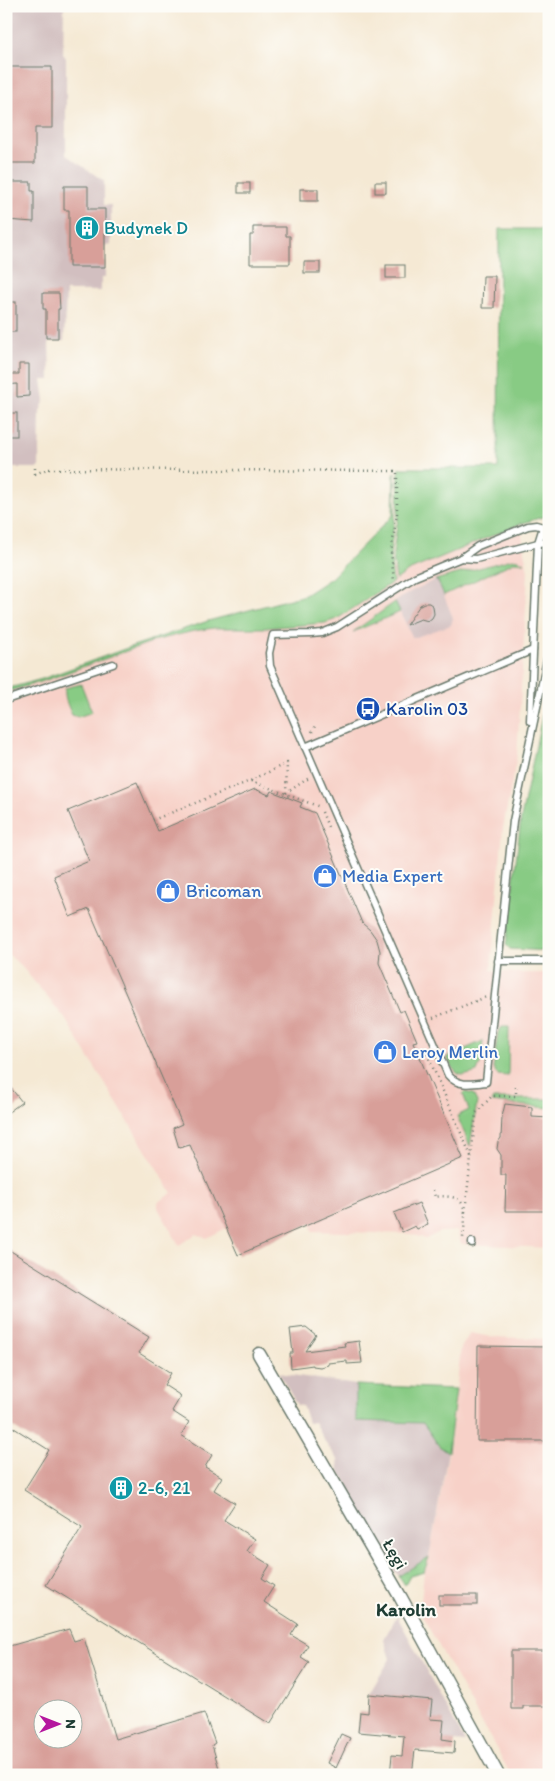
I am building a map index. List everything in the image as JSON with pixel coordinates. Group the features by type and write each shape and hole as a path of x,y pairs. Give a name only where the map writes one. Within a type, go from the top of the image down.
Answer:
{"street":[{"name":"Łęgi","path":"259,1354 400,1598 498,1775"}],"lane":[{"path":"529,740 538,542 546,524 528,526 486,542 461,558 414,577 337,627 316,633 273,635 269,653 270,666 448,1075 451,1079 464,1084 486,1082 513,821 549,650"},
{"path":"461,558 476,559 538,542 549,542"},
{"path":"305,747 533,650"},
{"path":"6,700 113,664"},
{"path":"498,961 549,961"}],"path":[{"path":"34,468 35,475 48,469 397,471 396,514 391,552 396,588"},
{"path":"312,732 316,724"},
{"path":"153,820 250,781 287,763 286,793"},
{"path":"286,793 307,779 318,775"},
{"path":"250,781 320,807"},
{"path":"430,1019 486,997 493,1004"},
{"path":"472,1243 463,1241 476,1113 492,1096 516,1096 516,1083"},
{"path":"432,1190 435,1198 446,1196 459,1200 464,1205 465,1212"}],"shaded area":[{"path":"6,6 64,6 63,54 66,58 66,155 104,181 104,205 111,205 111,245 105,246 105,278 101,278 101,291 66,291 64,341 49,342 50,380 42,380 45,400 40,411 39,468 6,468"},
{"path":"520,524 528,572 517,755 503,828 491,970 514,973 549,973 549,1248 463,1244 457,1231 439,1232 426,1239 411,1234 312,1231 311,1223 238,1255 226,1228 207,1238 196,1234 179,1245 158,1208 158,1202 172,1193 64,1017 22,967 6,952 6,689 42,679 208,621 394,569 506,531"},
{"path":"435,580 438,581 453,618 451,625 413,638 395,602 410,592"},
{"path":"470,1333 491,1337 549,1339 549,1775 511,1775 420,1612 424,1572 429,1557 450,1445 461,1348"},
{"path":"279,1373 356,1385 356,1421 423,1423 439,1446 448,1452 429,1557 399,1576 391,1568 339,1470 338,1459 327,1445 314,1422 308,1423 302,1406 297,1405"},
{"path":"397,1616 465,1742 358,1732 360,1712 368,1713 369,1694 390,1659 384,1639"}],"green space":[{"path":"499,229 549,229 549,515 520,524 408,571 396,580 393,554 398,518 399,468 498,468"},
{"path":"394,473 395,515 390,555 393,582 337,619 325,623 265,628 214,628 194,631 157,640 41,682 6,692 6,689 42,679 208,621 305,595 331,578 393,515"},
{"path":"512,559 524,563 514,562 444,595 438,581 435,580"},
{"path":"395,602 400,612 353,632"},
{"path":"549,682 549,951 510,949 506,945 521,818"},
{"path":"81,684 92,712 78,717 72,715 69,709 65,688"},
{"path":"502,1027 509,1027 508,1076 498,1075 493,1069 498,1032"},
{"path":"483,1041 481,1061 477,1072 465,1075 458,1074 452,1068 447,1057"},
{"path":"465,1092 473,1094 477,1102 470,1146 457,1116 469,1110 463,1094"},
{"path":"493,1099 549,1099 549,1108 491,1102"},
{"path":"356,1385 456,1389 448,1452 439,1446 423,1423 356,1421"},
{"path":"429,1557 424,1572 410,1576 405,1585 399,1576"}],"building":[{"path":"6,67 52,67 52,128 35,128 35,163 6,163"},
{"path":"6,182 31,182 31,191 34,191 34,222 6,220"},
{"path":"375,182 386,182 386,193 375,193"},
{"path":"238,183 250,183 250,193 238,193"},
{"name":"Budynek D","path":"64,186 88,186 88,209 105,209 105,267 69,267 69,210 64,210"},
{"path":"300,189 318,189 318,201 300,201"},
{"path":"253,227 286,227 286,236 290,236 290,264 250,264 250,235 253,235"},
{"path":"304,262 320,262 320,273 304,273"},
{"path":"386,265 405,265 405,278 386,278"},
{"path":"483,276 495,276 494,308 482,308"},
{"path":"43,293 59,293 58,338 46,338 46,309 43,309"},
{"path":"6,302 16,302 16,332 6,332"},
{"path":"19,364 29,364 29,396 17,397 17,384 6,385 6,374 19,374"},
{"path":"6,413 17,413 17,436 6,436"},
{"path":"429,603 433,606 434,614 432,618 428,621 421,619 406,625 420,605"},
{"path":"137,782 158,831 255,789 269,795 271,791 302,803 300,807 315,813 362,923 377,940 380,951 379,963 400,1012 404,1010 417,1041 413,1042 463,1158 238,1255 190,1145 179,1148 173,1128 182,1124 89,909 70,917 54,876 89,861 68,811"},
{"path":"6,1082 22,1102 6,1114"},
{"path":"505,1104 532,1107 532,1117 549,1118 549,1211 505,1211 506,1175 501,1175 501,1155 497,1149 501,1138"},
{"path":"419,1203 428,1224 417,1229 415,1226 402,1232 394,1213"},
{"name":"2-6, 21","path":"6,1248 149,1337 139,1353 171,1373 164,1385 181,1396 172,1411 189,1422 181,1435 212,1455 205,1467 222,1477 214,1490 235,1503 224,1520 255,1539 247,1551 270,1565 262,1578 274,1586 264,1602 298,1624 291,1635 308,1645 301,1657 309,1662 270,1724 46,1585 82,1527 24,1490 49,1450 6,1423"},
{"path":"306,1327 316,1335 305,1351 345,1346 344,1343 359,1341 362,1363 347,1364 347,1361 328,1363 328,1365 320,1367 313,1365 291,1368 290,1353 293,1353 290,1329"},
{"path":"478,1346 549,1347 549,1441 477,1441"},
{"path":"439,1595 477,1595 477,1605 439,1605"},
{"path":"69,1629 74,1641 84,1638 115,1739 204,1713 215,1743 212,1745 221,1775 6,1775 6,1647"},
{"path":"511,1651 549,1651 549,1706 523,1706 523,1709 511,1709"},
{"path":"369,1694 432,1700 430,1719 444,1720 442,1739 455,1741 454,1753 415,1750 412,1775 390,1775 392,1755 402,1756 404,1736 358,1732 360,1712 368,1713"},
{"path":"341,1734 350,1738 336,1768 327,1763"}],"place":[{"name":"Budynek D","path":"87,228"},
{"name":"Karolin 03","path":"368,709"},
{"name":"Media Expert","path":"325,876"},
{"name":"Bricoman","path":"168,891"},
{"name":"Leroy Merlin","path":"385,1052"},
{"name":"2-6, 21","path":"121,1488"}],"district":[{"name":"Karolin","path":"406,1609"}]}
